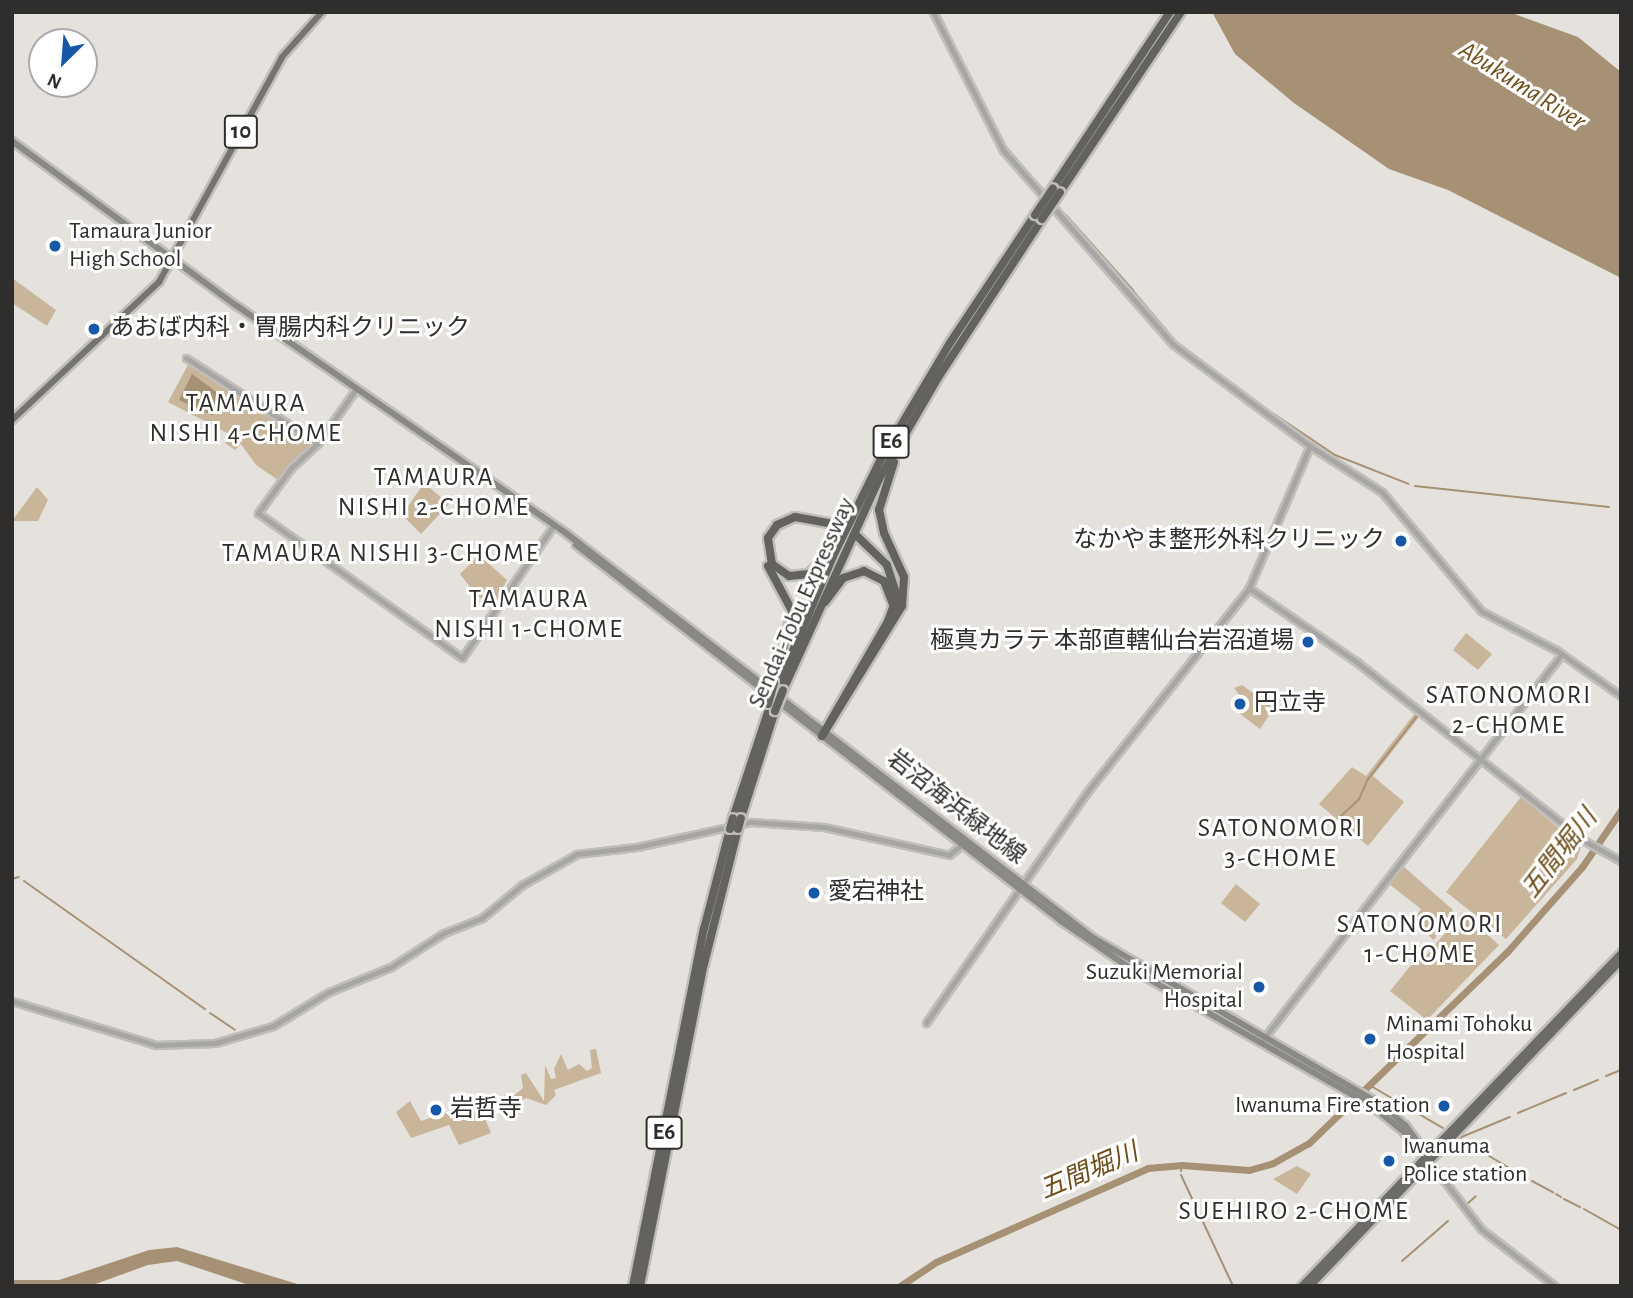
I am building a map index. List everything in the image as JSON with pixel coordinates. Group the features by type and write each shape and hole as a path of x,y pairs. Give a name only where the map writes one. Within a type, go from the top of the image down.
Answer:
{"highway":[{"name":"Sendai-Tobu Expressway","path":"633,1286 701,963 756,746 778,687 835,552 901,424 1136,70 1170,12"},
{"name":"Sendai-Tobu Expressway","path":"1136,70 1181,12"},
{"name":"Sendai-Tobu Expressway","path":"778,687 859,517 939,376 1039,217"},
{"path":"824,732 891,630 903,599 904,577 882,528 880,497 939,376"},
{"path":"778,687 792,617 788,599 765,559 766,534 778,519 792,514 816,514 840,524 809,517 785,520 768,538 769,559 780,572 795,577 809,574 825,561 901,424"},
{"path":"824,732 894,608 897,596 892,572 857,533 890,562 903,599"},
{"path":"778,687 825,601 844,578 858,571 879,577 890,590 894,608"},
{"name":"Sendai-Tobu Expressway","path":"737,818 771,707"},
{"path":"1310,1286 1427,1157 1621,952"},
{"path":"1301,1286 1621,960"},
{"name":"Sendai-Tobu Expressway","path":"640,1286 697,981"}],"main road":[{"name":"10","path":"12,420 142,301 173,261 282,57 322,12"},
{"name":"岩沼海浜緑地線","path":"12,141 173,261 553,526 824,732 1116,960 1370,1101 1427,1157"}],"street":[{"path":"933,12 986,123 1037,189 1174,345 1396,506 1481,611 1562,654 1621,696"},
{"path":"186,358 318,443"},
{"path":"356,389 318,443 291,468 258,513 462,658 553,526"},
{"path":"926,1023 1087,792 1249,588 1310,446"},
{"path":"1249,588 1358,663 1590,845 1621,861"},
{"path":"1263,1040 1562,654"},
{"path":"12,1001 156,1045 215,1043 272,1026 328,993 391,967 437,937 482,918 528,881 576,854 637,847 751,822 824,827 949,855 964,843"},
{"path":"1427,1157 1481,1229 1555,1286"}],"shaded area":[{"path":"12,278 56,310 47,326 12,303"},
{"path":"189,363 268,411 311,445 278,480 256,465 241,444 235,450 225,443 231,435 168,402"},
{"path":"424,483 449,504 421,534 402,515"},
{"path":"37,487 48,500 38,521 12,521"},
{"path":"479,555 507,580 494,605 477,596 460,574"},
{"path":"1466,633 1492,654 1478,670 1453,650"},
{"path":"1242,685 1274,708 1260,729 1239,713 1247,705 1234,688"},
{"path":"1415,713 1420,716 1373,776 1404,802 1368,846 1319,804 1352,767 1366,776"},
{"path":"1521,797 1581,847 1577,859 1506,939 1446,892"},
{"path":"1403,866 1453,910 1434,940 1412,922 1421,909 1389,884"},
{"path":"1236,884 1260,904 1245,922 1221,903"},
{"path":"1462,912 1499,945 1427,1020 1390,991 1421,953 1426,956"},
{"path":"596,1049 601,1073 554,1090 556,1095 546,1105 526,1098 510,1107 507,1101 523,1088 521,1075 526,1073 544,1101 545,1065 551,1079 556,1078 554,1069 561,1054 568,1070 579,1064 587,1071 592,1068 590,1050"},
{"path":"477,1099 491,1133 459,1145 449,1125 411,1138 396,1112 410,1101 421,1121 447,1112 455,1121 468,1115 465,1105"},
{"path":"1297,1166 1311,1174 1297,1194 1273,1179"}],"water":[{"name":"Abukuma River","path":"1212,12 1509,12 1578,37 1621,72 1621,278 1448,190 1389,169 1294,103 1235,54"},
{"path":"192,374 222,396 221,411 212,415 179,400"},
{"path":"177,1247 304,1286 252,1286 177,1261 148,1265 90,1286 12,1286 12,1280 59,1280 149,1250"}],"waterway":[{"path":"938,12 953,44"},
{"path":"955,48 969,77"},
{"path":"1001,141 1034,180"},
{"path":"1042,188 1046,193"},
{"path":"1066,215 1133,290"},
{"path":"1134,292 1167,331"},
{"path":"1170,335 1183,349"},
{"path":"1199,360 1269,411"},
{"path":"1274,414 1335,455 1409,484"},
{"path":"1415,486 1609,507"},
{"path":"1341,816 1359,799 1368,779 1417,716"},
{"name":"五間堀川","path":"900,1286 936,1262 1148,1168 1182,1165 1249,1170 1273,1163 1309,1143 1507,952 1582,867 1621,810"},
{"path":"12,879 19,877"},
{"path":"24,881 205,1009"},
{"path":"210,1013 235,1030"},
{"path":"1606,1076 1621,1070"},
{"path":"1574,1090 1598,1080"},
{"path":"1371,1086 1443,1128"},
{"path":"1518,1113 1566,1093"},
{"path":"1459,1138 1510,1117"},
{"path":"1461,1139 1475,1148"},
{"path":"1484,1153 1528,1179"},
{"name":"五間堀川","path":"1181,1171 1182,1165"},
{"path":"1181,1175 1233,1286"},
{"path":"1532,1181 1553,1192"},
{"path":"1556,1194 1561,1197"},
{"path":"1466,1205 1476,1196"},
{"path":"1564,1199 1580,1207"},
{"path":"1584,1209 1621,1230"},
{"path":"1402,1261 1448,1221"}],"place":[{"name":"Tamaura Junior High School","path":"55,246"},
{"name":"あおば内科・胃腸内科クリニック","path":"94,329"},
{"name":"なかやま整形外科クリニック","path":"1401,541"},
{"name":"極真カラテ 本部直轄仙台岩沼道場","path":"1308,642"},
{"name":"円立寺","path":"1240,704"},
{"name":"愛宕神社","path":"814,893"},
{"name":"Suzuki Memorial Hospital","path":"1259,987"},
{"name":"Minami Tohoku Hospital","path":"1370,1039"},
{"name":"Iwanuma Fire station","path":"1444,1106"},
{"name":"岩哲寺","path":"436,1110"},
{"name":"Iwanuma Police station","path":"1389,1161"}],"district":[{"name":"TAMAURA NISHI 4-CHOME","path":"246,419"},
{"name":"TAMAURA NISHI 2-CHOME","path":"434,493"},
{"name":"TAMAURA NISHI 3-CHOME","path":"381,554"},
{"name":"TAMAURA NISHI 1-CHOME","path":"529,615"},
{"name":"SATONOMORI 2-CHOME","path":"1509,711"},
{"name":"SATONOMORI 3-CHOME","path":"1281,844"},
{"name":"SATONOMORI 1-CHOME","path":"1420,940"},
{"name":"SUEHIRO 2-CHOME","path":"1294,1212"}]}
